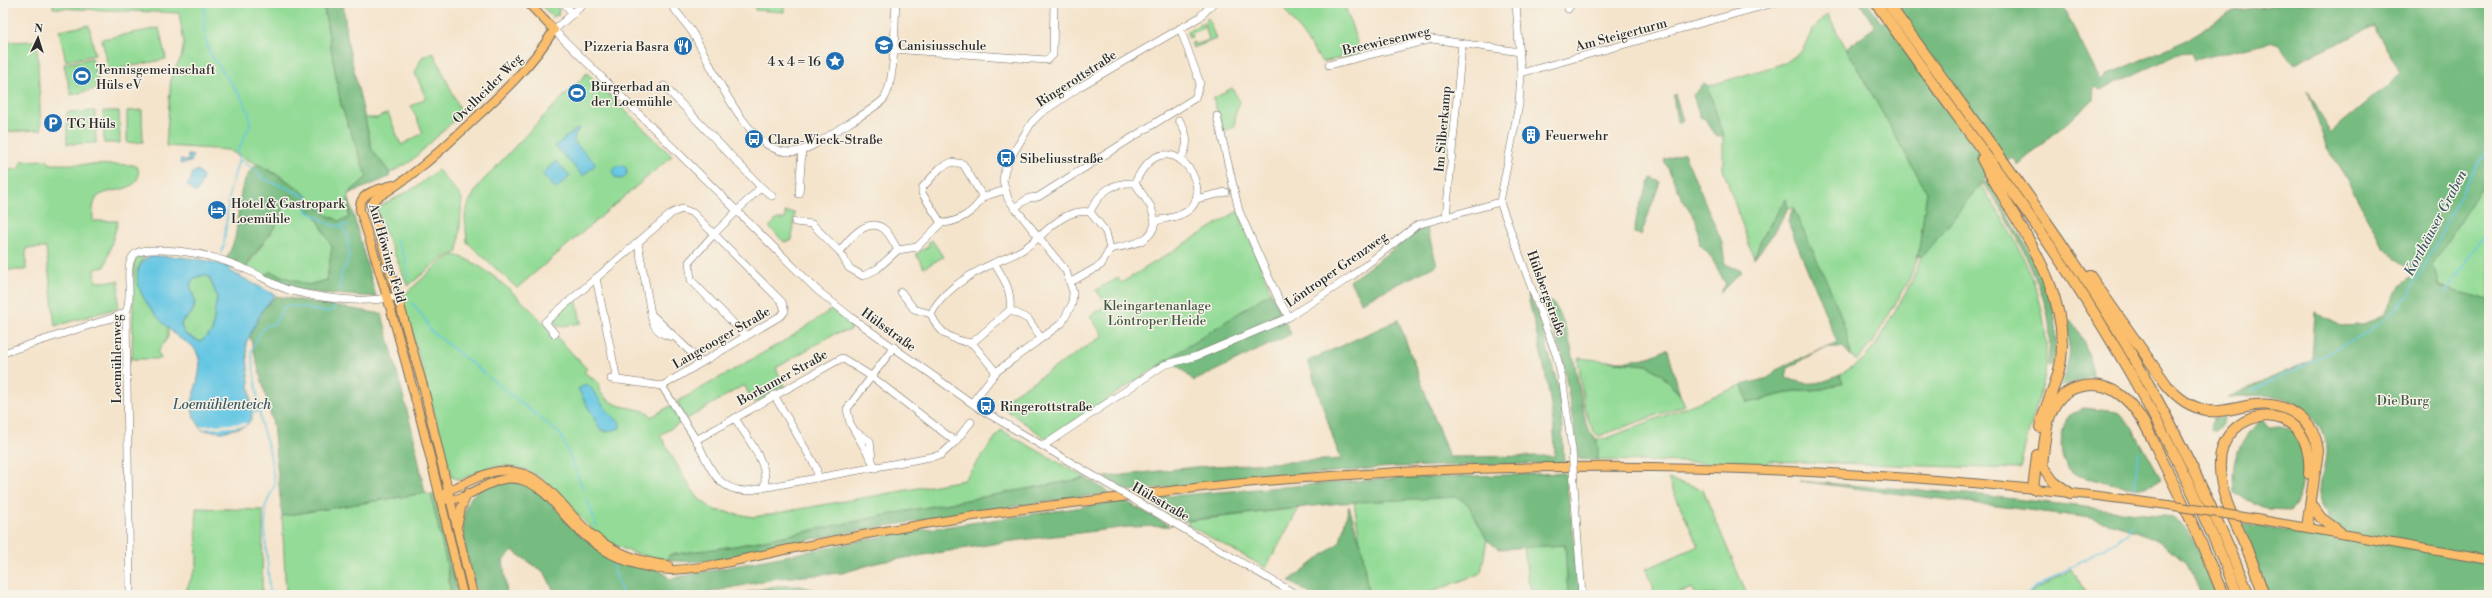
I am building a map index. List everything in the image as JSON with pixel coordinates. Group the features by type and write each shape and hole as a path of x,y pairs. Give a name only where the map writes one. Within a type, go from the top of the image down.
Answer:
{"highway":[{"path":"1876,3 2049,245 2124,362 2182,468 2238,595"},
{"path":"1888,3 2058,238 2116,328 2173,428 2207,496 2249,595"},
{"path":"1969,132 1993,180 2042,266 2060,317 2061,361 2040,426 2037,490"},
{"path":"2058,238 2076,257 2126,325 2166,384 2180,399 2196,408 2211,411 2254,405 2282,407 2300,416 2308,424 2317,441 2318,451 2311,504 2304,526"},
{"path":"2037,490 2042,466 2047,423 2054,407 2063,396 2076,388 2091,384 2104,386 2120,394 2134,408 2150,435 2181,498 2223,595"},
{"path":"2264,595 2228,506 2221,478 2220,467 2226,444 2233,431 2241,423 2253,417 2266,416 2279,418 2290,423 2305,440 2310,462 2304,526"},
{"path":"2042,466 2054,482 2070,493"},
{"path":"2311,504 2320,518 2340,532"}],"main road":[{"name":"Hülsstraße","path":"528,3 554,30"},
{"name":"Ovelheider Weg","path":"399,183 424,166 505,90 522,72 554,30"},
{"name":"Auf Höwings Feld","path":"399,183 375,200 371,206 398,296 451,501 473,595"},
{"name":"Auf Höwings Feld","path":"399,183 367,194 362,198 360,206 389,298 441,499 463,595"},
{"path":"706,565 655,563 616,551 589,532 546,485 523,474 497,472 448,490 441,499 451,501 500,479 521,480 535,486 551,498 583,536 606,552 621,560 638,566 656,569 682,569 706,565 880,532 1074,502 1232,484 1383,474 1580,468 1756,470 2037,490 2168,505 2340,532 2489,560"},
{"path":"458,530 461,508 469,493"}],"street":[{"path":"564,3 573,14"},
{"name":"Ovelheider Weg","path":"554,30 585,3"},
{"path":"670,3 691,32 734,106 754,134 774,150 788,152 802,150 822,140 884,99 889,92 896,3"},
{"path":"892,49 1047,60 1053,55 1054,3"},
{"name":"Ringerottstraße","path":"1004,190 1003,180 1007,164 1032,122 1041,113 1081,86 1200,17 1213,3"},
{"path":"1500,202 1519,104 1521,73 1516,3"},
{"name":"Am Steigerturm","path":"1521,73 1774,3"},
{"path":"1014,208 1029,198 1038,197 1195,98 1200,83 1180,28"},
{"name":"Hülsstraße","path":"554,30 736,212 817,290 972,403 1098,479 1297,595"},
{"name":"Breewiesenweg","path":"1329,65 1432,39 1520,52"},
{"name":"Im Silberkamp","path":"1446,217 1462,44"},
{"path":"664,86 772,196"},
{"path":"1217,116 1241,217 1278,298 1289,317"},
{"path":"1179,120 1187,132 1184,153 1181,158"},
{"path":"798,194 802,150"},
{"path":"1135,183 1143,168 1154,158 1170,154 1181,158 1197,183 1198,193 1191,208 1184,214 1154,221"},
{"path":"941,224 922,193 922,188 940,168 952,162 963,164 983,197"},
{"path":"1090,212 1099,195 1114,185 1135,183"},
{"path":"1110,249 1136,244 1151,233 1154,221 1151,207 1135,183"},
{"path":"746,336 691,280 689,274 689,262 692,256 762,187"},
{"path":"795,222 812,224 840,252 849,268 864,276 877,269 898,250 916,246 941,224 951,223 968,214 978,206 983,197 1004,190 1014,208 1066,271 1071,282 1073,292 1069,313 1062,323 996,372 972,403"},
{"path":"1196,199 1226,192"},
{"name":"Löntroper Grenzweg","path":"1043,446 1164,365 1196,356 1289,317 1352,276 1417,225 1500,202"},
{"name":"Hülsbergstraße","path":"1500,202 1557,357 1564,384 1572,449 1582,595"},
{"name":"Langeooger Straße","path":"555,334 545,322 672,213 682,209 693,213 784,305 782,315 662,386"},
{"path":"996,372 972,343 956,340 944,334 935,324 931,314 936,304 948,292 982,269 1023,250 1070,213 1080,210 1090,212 1106,232 1110,249 1101,265 1071,282"},
{"path":"840,252 844,245 863,227 871,225 878,225 885,230 898,250"},
{"path":"638,242 651,314 701,362"},
{"name":"Loemühlenweg","path":"130,595 126,312 130,297 130,264 133,256 140,251 183,250 211,256 236,264 291,291 333,298 389,298 398,296"},
{"path":"972,343 1010,310 1012,297 1008,286 994,264"},
{"path":"596,278 614,379 662,386 696,440 714,475 726,488 746,490 818,478 874,465 941,455 955,442 971,422"},
{"path":"901,292 914,309 931,314"},
{"path":"1010,310 1028,319 1041,338"},
{"path":"3,353 116,317 126,312"},
{"path":"874,465 847,416 847,409 894,347"},
{"name":"Borkumer Straße","path":"696,440 842,358 871,376 955,442"},
{"path":"774,395 816,467 818,478"},
{"path":"735,418 764,468 766,479 764,487"}],"green space":[{"path":"53,3 323,3 341,105 367,177 348,194 349,218 339,221 327,215 316,203 281,176 228,150 166,146 171,75 181,58 184,43 179,13 53,8"},
{"path":"323,3 343,3 348,44 372,150 390,173 389,177 348,194 367,177 341,105"},
{"path":"540,3 555,3 559,9 558,15 552,17"},
{"path":"755,3 784,3 784,12 755,10"},
{"path":"1280,3 1344,3 1361,54 1322,62"},
{"name":"Die Burg","path":"1860,3 1868,3 1881,23 1902,9 1898,3 1903,3 1906,7 1911,3 2061,3 2100,80 2107,75 2186,40 2233,11 2276,5 2275,3 2489,3 2489,180 2485,182 2433,263 2439,287 2489,300 2489,595 2269,595 2240,524 2326,537 2329,514 2321,501 2320,486 2325,462 2326,445 2322,432 2317,424 2305,410 2296,403 2276,396 2265,395 2228,397 2312,360 2315,312 2341,326 2362,325 2384,314 2401,284 2415,274 2384,248 2341,169 2327,149 2308,91 2330,133 2401,74 2374,26 2294,64 2279,45 2270,42 2194,60 2191,53 2178,54 2100,90 2094,86 2093,100 2018,165 2013,157 1984,179 1947,227 1921,257 1918,256 1927,192 1846,48 1875,27"},
{"path":"1827,14 1927,192 1918,256 1909,280 1873,342 1856,361 1851,354 1826,284 1793,208 1788,208 1786,200 1762,237 1754,259 1723,169 1723,136 1708,86 1785,63 1802,51 1813,29"},
{"path":"1208,18 1216,39 1193,48 1191,43 1194,42 1195,45 1209,40 1204,22"},
{"path":"1202,23 1204,28 1191,33 1192,37 1189,38 1187,32"},
{"path":"89,25 95,55 66,61 59,31"},
{"path":"159,28 166,59 109,71 102,39"},
{"path":"37,41 41,130 3,132 3,42"},
{"path":"433,52 462,113 410,162 390,173 372,150 365,118 377,118 388,113 401,145 423,133 411,106 426,98 415,73 422,57"},
{"name":"Tennisgemeinschaft Hüls eV","path":"92,58 100,88 71,95 64,64"},
{"path":"587,73 672,156 517,288 467,242 465,216 469,202 479,185 540,120"},
{"path":"1704,84 1708,86 1723,136 1717,137 1705,119 1700,117 1693,95"},
{"path":"1232,88 1240,102 1235,115 1235,126 1224,132 1213,99"},
{"path":"1675,94 1683,121 1677,122 1673,96"},
{"path":"142,110 143,142 127,143 127,111"},
{"path":"95,111 96,143 67,144 67,112"},
{"path":"103,111 119,111 120,143 104,143"},
{"path":"1684,153 1722,242 1725,264 1742,271 1720,293 1726,284 1708,252 1700,245 1696,220 1683,200 1664,160"},
{"path":"47,160 50,164 134,165 138,168 138,177 135,183 129,187 100,195 96,199 93,207 93,221 118,221 105,267 95,269 96,282 119,281 118,308 55,326 46,248 26,248 26,270 3,270 3,170 20,169 21,161"},
{"path":"258,164 297,187 327,215 339,221 349,218 349,199 376,297 293,291 260,279 270,272 308,285 327,280 332,247 317,218 293,196 288,195 279,221 249,261 244,273 224,263 235,238 242,187 251,170"},
{"path":"438,170 462,198 458,252 442,258 408,286 376,211 379,207 416,187"},
{"path":"1651,178 1660,182 1641,235 1634,233 1638,210"},
{"path":"2489,180 2489,300 2439,287 2432,263 2485,182"},
{"path":"1985,181 1992,186 2028,249 2040,271 2049,294 2055,317 2056,341 2052,365 2048,366 2050,328 2046,308 2040,290 2013,229 1992,195 1982,183"},
{"path":"1980,184 2005,222 2026,263 2035,284 2045,328 2046,369 2025,445 2020,469 1769,461 1767,464 1598,460 1596,439 1605,439 1742,385 1748,403 1795,391 1823,389 1843,383 1840,375 1864,359 1876,344 1912,281 1921,257"},
{"path":"288,195 293,196 317,218 332,247 327,280 308,285 270,272 262,277 245,269 279,221"},
{"path":"1786,199 1788,208 1774,233 1754,259 1762,237"},
{"path":"1793,208 1835,301 1848,338 1851,356 1843,347 1826,347 1837,342 1788,222"},
{"name":"Kleingartenanlage Löntroper Heide","path":"1238,211 1271,292 1047,439 1002,407 1011,396 1103,336 1090,316 1107,305 1096,290 1118,278 1121,283"},
{"path":"785,212 795,213 792,240 784,242 769,227 777,219 785,219"},
{"path":"1426,225 1437,265 1361,302 1350,281"},
{"path":"932,240 943,257 924,268 916,254 929,246 928,243"},
{"path":"145,255 137,270 163,322 168,328 168,337 158,352 161,359 132,359 134,262 140,256"},
{"path":"454,255 470,261 506,286 542,321 587,369 584,372 600,384 599,390 609,401 621,406 648,412 651,417 672,405 682,422 660,435 686,481 699,499 714,510 754,517 964,480 1001,430 1086,478 912,510 735,546 669,555 668,560 631,552 606,540 598,534 554,489 531,472 516,467 494,466 459,480 452,477 402,297 443,260"},
{"path":"203,275 209,277 217,296 212,333 200,342 185,334 181,326 182,321 191,314 193,310 194,297 190,286 193,279"},
{"path":"1527,287 1541,325 1560,394 1564,463 1391,467 1128,491 1105,477 1196,467 1343,459 1338,453 1308,361 1398,320 1449,457 1555,456 1554,428 1550,400"},
{"path":"1271,292 1291,334 1194,381 1176,364 1156,367"},
{"path":"276,296 382,314 414,438 425,493 282,516 273,424 250,336 255,318"},
{"path":"576,298 581,323 556,327 559,314"},
{"path":"1546,300 1554,305 1561,317 1567,335 1573,355 1586,424 1598,444 1598,460 1579,459 1562,355 1544,303"},
{"path":"832,309 852,325 849,331 834,334 776,368 784,386 754,403 744,385 687,419 677,402 791,337"},
{"path":"2071,321 2086,347 2093,376 2060,387 2063,382 2067,366 2069,348 2068,324"},
{"path":"1825,347 1788,368 1786,377 1800,382 1813,383 1826,381 1840,375 1843,383 1823,389 1795,391 1748,403 1742,385 1768,378 1776,370"},
{"path":"1668,349 1680,395 1661,374 1647,365 1608,361 1629,361 1649,357"},
{"path":"1578,358 1647,365 1661,374 1680,395 1685,405 1599,436 1589,423 1586,412"},
{"path":"2084,408 2118,412 2132,427 2161,479 2146,486 2133,488 2082,477 2073,473 2063,457 2061,450 2062,435 2069,414"},
{"path":"2224,417 2223,424 2216,431 2210,429 2212,418"},
{"path":"2259,421 2263,421 2268,427 2285,427 2293,432 2299,442 2302,454 2302,482 2295,505 2289,511 2269,510 2234,494 2233,471 2237,454 2245,439"},
{"path":"1565,473 1582,595 1568,595 1565,545 1499,549 1487,540 1468,504 1457,497 1340,503 1182,521 1143,498 1383,479"},
{"path":"1086,478 1110,493 823,537 727,559 687,562 668,560 669,555 735,546 912,510"},
{"path":"1668,479 1703,490 1747,595 1696,595 1692,588 1673,595 1655,595 1646,569 1698,546"},
{"path":"1799,481 1980,495 2172,517 2187,529 2200,552 2217,595 2200,595 2187,562 2162,543 2139,532 2091,518"},
{"path":"521,482 541,492 580,536 664,573 669,579 901,533 1125,501 1170,526 1128,527 1005,542 880,562 842,573 778,578 697,595 556,595 545,573 513,551 503,560 507,595 477,595 465,548 463,532 464,516 468,502 478,491 493,483"},
{"path":"425,493 431,495 447,565 451,595 286,595 282,516"},
{"path":"435,494 458,595 451,595 447,565 431,495"},
{"path":"1457,497 1468,504 1487,540 1481,573 1424,595 1368,595 1354,502"},
{"path":"1349,506 1363,553 1368,595 1312,595 1289,581 1340,542"},
{"path":"196,508 263,510 262,595 184,595 197,565"},
{"path":"1299,508 1266,568 1188,525 1188,521"},
{"path":"1565,545 1568,595 1533,595 1528,581 1524,547"},
{"path":"2072,569 2087,595 2027,595"},
{"path":"776,586 801,586 815,590 816,595 745,595 745,593"}],"water":[{"path":"578,128 579,130 575,134 574,142 596,164 583,176 555,146"},
{"path":"188,155 193,156 191,162 180,164 181,158 184,161 188,161"},
{"path":"556,161 570,176 556,189 542,174"},
{"path":"620,165 625,167 627,172 625,177 620,179 615,177 613,172 615,167"},
{"path":"198,170 203,177 198,191 195,193 187,185 191,180 192,173"},
{"name":"Loemühlenteich","path":"149,256 180,257 210,261 230,267 230,271 275,295 263,309 246,343 252,418 246,426 222,432 202,430 194,417 192,409 200,365 198,356 193,346 179,338 171,331 152,311 144,299 139,288 137,276 140,265","holes":["203,275 209,277 217,296 212,332 200,342 185,334 181,326 182,321 187,318 193,310 194,297 190,286 193,279"]},
{"path":"587,384 606,409 620,422 620,428 606,432 600,429 578,389"}],"pier":[{"path":"246,423 246,426 201,429 201,426"}],"waterway":[{"path":"205,3 204,30 209,52 241,97 249,113 250,125 238,151 239,159 230,190 224,243"},
{"name":"Korthäuser Graben","path":"2252,391 2366,334 2396,309 2408,295 2466,184 2489,146"},
{"path":"239,159 258,172 262,178 308,198 307,211 329,224 341,227 347,234 349,254 347,264 342,273 338,293"},
{"path":"341,227 342,224 349,226"},
{"path":"2445,294 2489,227"},
{"path":"396,240 405,257 408,277"},
{"path":"221,253 224,245"},
{"path":"412,303 425,319 430,330 485,374"},
{"path":"269,595 265,537 265,507 275,484 269,449 262,428 251,351 260,332 267,325 274,324 284,307 297,306 327,311 333,310 336,304"},
{"path":"489,377 561,435 584,491"},
{"path":"251,413 260,411"},
{"name":"Korthäuser Graben","path":"2135,487 2138,451"},
{"path":"587,499 597,527"},
{"name":"Korthäuser Graben","path":"2024,595 2127,534 2133,525"},
{"path":"612,565 623,595"}],"place":[{"name":"Canisiusschule","path":"884,45"},
{"name":"Pizzeria Basra","path":"683,46"},
{"name":"4 x 4 = 16","path":"835,61"},
{"name":"Tennisgemeinschaft Hüls eV","path":"82,76"},
{"name":"Bürgerbad an der Loemühle","path":"577,93"},
{"name":"TG Hüls","path":"53,123"},
{"name":"Feuerwehr","path":"1531,135"},
{"name":"Clara-Wieck-Straße","path":"754,139"},
{"name":"Sibeliusstraße","path":"1006,158"},
{"name":"Hotel & Gastropark Loemühle","path":"217,210"},
{"name":"Ringerottstraße","path":"986,406"}]}
